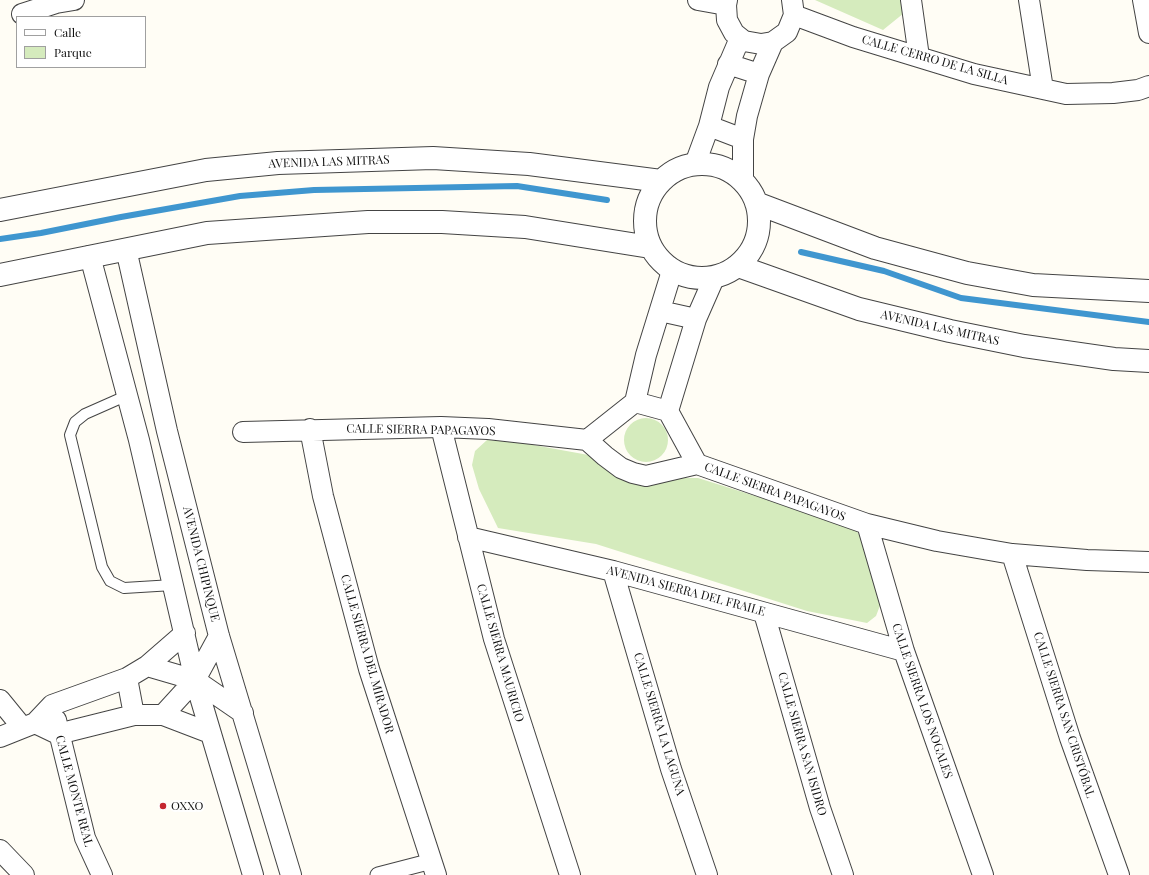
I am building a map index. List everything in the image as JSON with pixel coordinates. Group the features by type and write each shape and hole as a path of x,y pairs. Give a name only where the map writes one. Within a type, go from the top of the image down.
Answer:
{"street":[{"path":"698,0 727,3 727,20 734,33 740,38 755,44 773,42 787,32 793,8"},
{"path":"911,0 919,57"},
{"path":"1029,0 1043,89"},
{"path":"1143,0 1149,33"},
{"path":"22,14 62,1"},
{"name":"CALLE CERRO DE LA SILLA","path":"793,8 853,37 974,74 1066,94 1088,95 1138,90 1149,86"},
{"path":"695,164 709,126 728,64 740,38"},
{"path":"743,182 743,139 752,95 759,74 773,42"},
{"path":"728,64 759,74"},
{"path":"709,126 743,139"},
{"name":"AVENIDA LAS MITRAS","path":"0,210 206,170 278,163 433,158 529,164 661,181"},
{"path":"695,164 712,165 729,171 743,182 756,203 759,226 753,248 738,266 714,278 692,278 672,271 650,247 645,230 645,212 650,196 661,181 682,167 695,164"},
{"path":"756,203 875,248 967,273 1033,285 1149,291"},
{"path":"0,275 207,233 368,222 442,222 525,227 650,247"},
{"name":"AVENIDA CHIPINQUE","path":"126,249 167,431 219,636 291,875"},
{"path":"90,256 128,395 195,680 253,875"},
{"name":"AVENIDA LAS MITRAS","path":"738,266 859,309 950,331 1024,346 1114,359 1149,361"},
{"path":"587,440 636,402 646,355 672,271"},
{"path":"668,411 696,319 714,278"},
{"path":"660,310 696,319"},
{"path":"636,402 668,411 697,464"},
{"name":"CALLE SIERRA PAPAGAYOS","path":"242,432 310,429 441,427 488,429 587,440 605,456 632,473 646,476 697,464 867,524 937,541 1012,554 1148,564"},
{"name":"CALLE SIERRA MAURICIO","path":"441,427 494,639 570,875"},
{"name":"CALLE SIERRA DEL MIRADOR","path":"310,429 324,496 369,669 434,868"},
{"name":"CALLE SIERRA LOS NOGALES","path":"867,524 904,651 983,875"},
{"name":"AVENIDA SIERRA DEL FRAILE","path":"468,537 613,571 904,651"},
{"name":"CALLE SIERRA SAN CRISTÓBAL","path":"1012,554 1070,738 1119,875"},
{"name":"CALLE SIERRA LA LAGUNA","path":"613,571 671,770 707,875"},
{"name":"CALLE SIERRA SAN ISIDRO","path":"764,613 818,801 843,875"},
{"path":"0,737 29,725 52,705 126,678 147,666 185,634"},
{"path":"163,715 195,680 219,636"},
{"path":"147,666 195,680 242,713"},
{"path":"126,678 134,715"},
{"path":"0,700 29,725 58,734 134,715 163,715 210,733"},
{"name":"CALLE MONTE REAL","path":"52,705 85,838 102,875"},
{"path":"0,850 24,875"},
{"path":"378,875 434,868"}],"lane":[{"path":"128,395 85,414 75,422 70,435 102,567 110,581 124,588 173,585"}],"green space":[{"path":"815,0 901,0 904,13 883,30"},
{"path":"646,418 658,422 664,428 668,440 664,452 658,458 646,462 634,458 628,452 624,440 628,428 634,422"},
{"path":"487,440 517,442 594,456 674,478 698,478 854,527 862,539 881,603 876,616 867,623 807,611 596,544 498,528 479,489 472,465 475,451"}],"waterway":[{"path":"0,239 41,233 240,196 314,190 517,186 607,200"},
{"path":"801,252 884,271 961,298 1149,322"}],"place":[{"name":"OXXO","path":"163,806"}]}
